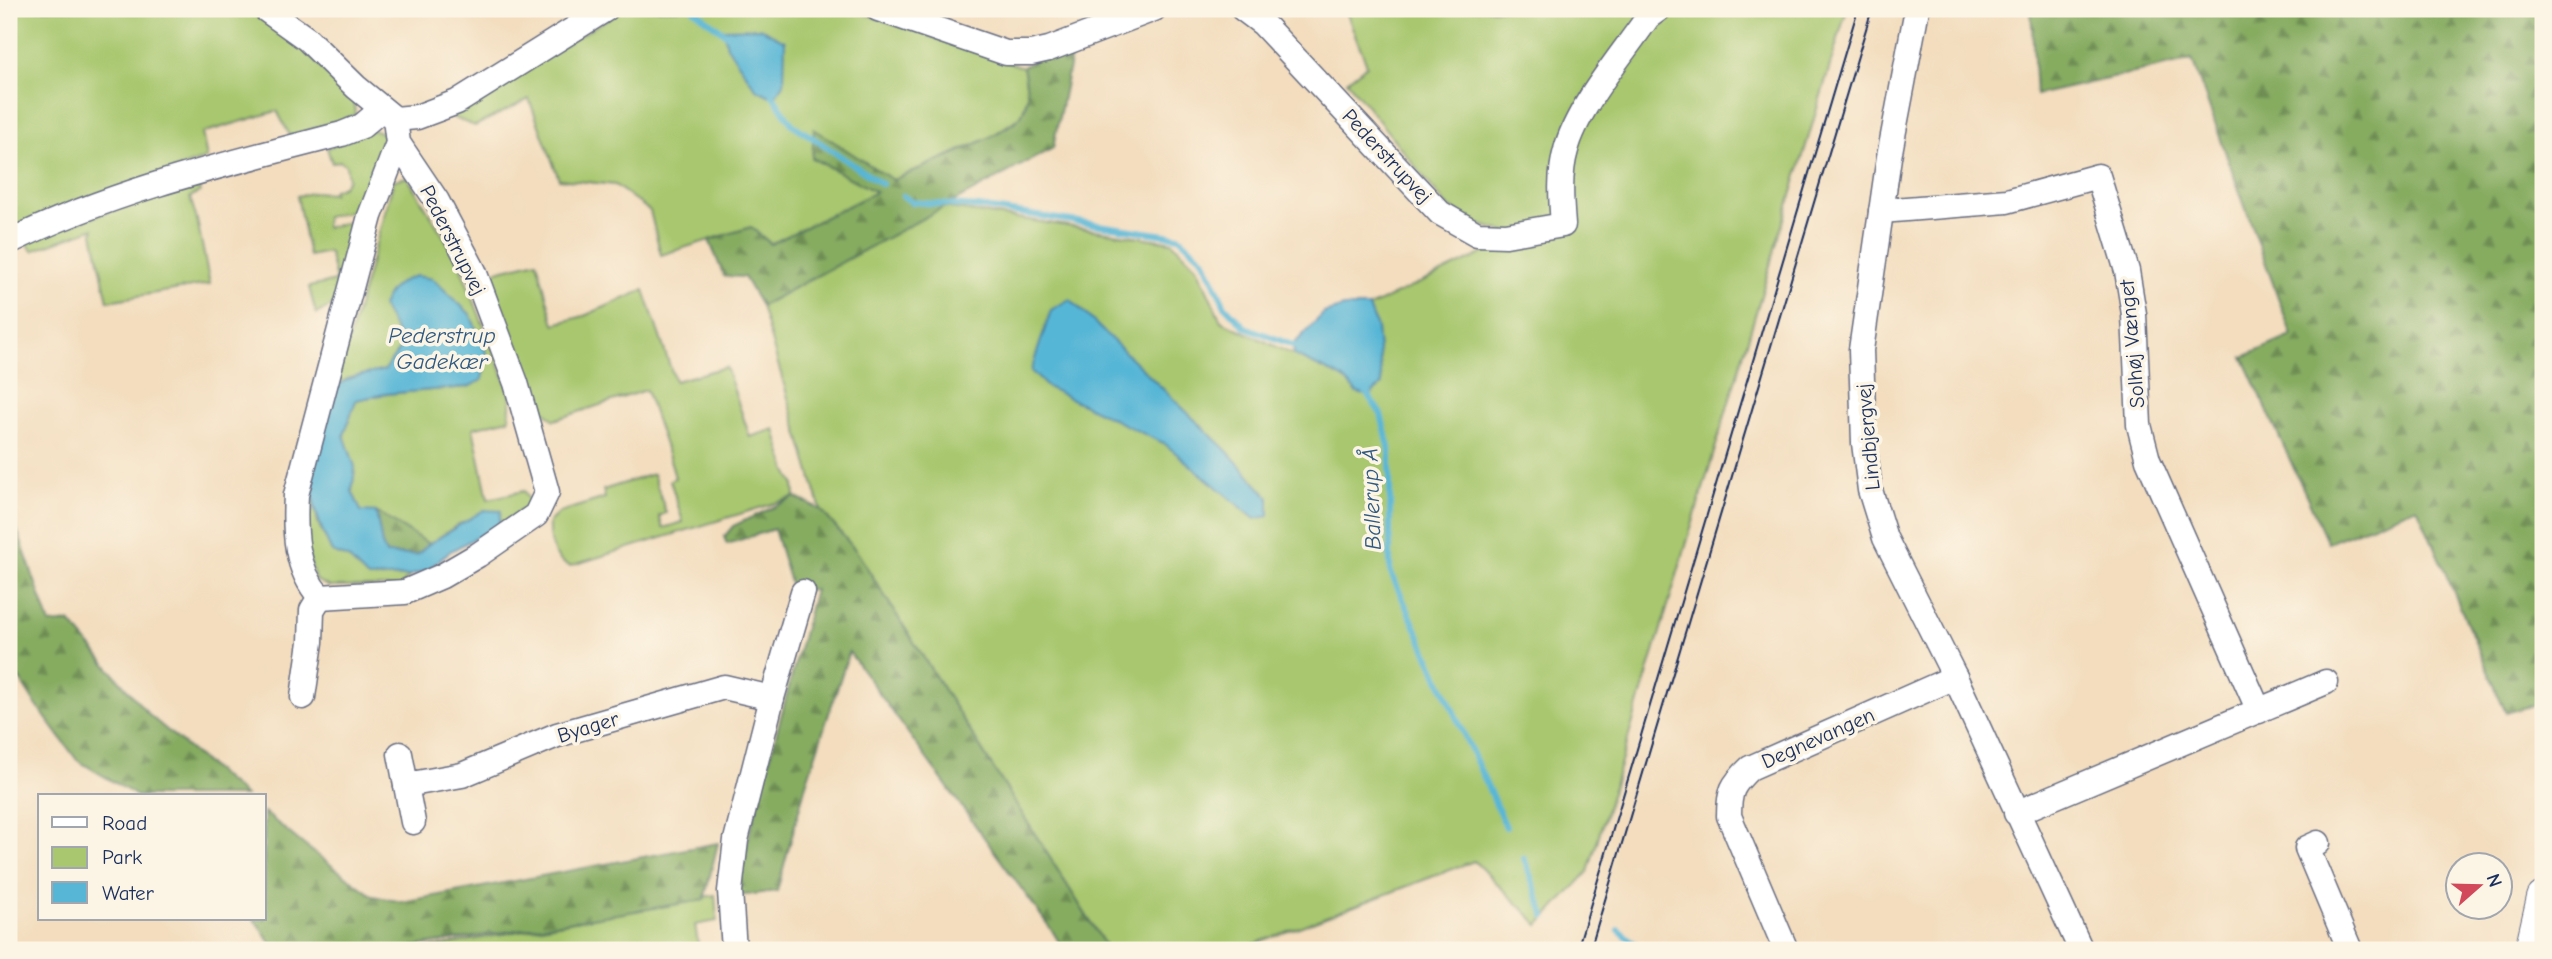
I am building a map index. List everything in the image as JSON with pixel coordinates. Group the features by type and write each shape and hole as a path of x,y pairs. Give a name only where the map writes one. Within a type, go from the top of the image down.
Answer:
{"main road":[{"path":"2531,950 2543,898"}],"street":[{"name":"Pederstrupvej","path":"265,9 307,39 392,124 474,271 516,383 547,492 536,515 442,576 405,592 320,597"},
{"path":"9,242 42,225 89,207 208,169 342,134 362,126 392,124 457,102 606,9"},
{"path":"878,9 1006,53 1031,53 1049,49 1154,9"},
{"name":"Pederstrupvej","path":"1243,9 1263,24 1440,214 1477,234 1506,235 1563,225 1560,191 1566,149 1582,112 1648,17 1658,9"},
{"name":"Lindbjergvej","path":"1917,9 1881,211 1861,350 1864,443 1870,490 1885,538 1955,677 2081,950"},
{"path":"303,697 311,642 312,610 320,597 302,567 294,529 296,495 392,124"},
{"name":"Solhøj Vænget","path":"1881,211 2007,201 2098,177 2127,271 2134,314 2139,425 2148,460 2259,711"},
{"path":"734,944 730,891 736,840 772,698 803,592"},
{"name":"Degnevangen","path":"1786,950 1729,816 1729,794 1736,780 1750,768 1955,677"},
{"path":"2016,813 2326,682"},
{"name":"Byager","path":"406,785 462,775 556,736 724,687 772,698"},
{"path":"400,754 413,822"},
{"path":"2318,843 2307,848 2350,950"}],"green space":[{"path":"9,9 250,9 299,44 353,100 356,115 290,136 277,111 202,133 207,158 9,229"},
{"path":"624,9 850,9 1023,67 1028,95 1021,116 989,138 893,180 812,158 877,192 771,244 751,227 661,255 650,211 615,185 559,179 529,99 475,126 454,118 451,113"},
{"path":"1345,9 1847,9 1588,872 1539,925 1474,861 1238,950 1108,950 857,552 821,510 761,306 943,207 1172,242 1197,267 1221,321 1343,378 1377,328 1369,307 1520,236 1481,225 1447,206 1347,81 1367,65"},
{"path":"2031,9 2543,9 2543,702 2506,713 2417,507 2328,543 2243,357 2292,336 2192,60 2036,95"},
{"path":"1075,36 1053,148 761,306 744,277 724,276 709,240 751,227 771,244 876,192 812,158 814,129 893,180 983,141 1014,122 1022,114 1026,102 1023,67"},
{"path":"372,130 381,132 385,141 384,161 359,210 326,217 325,228 356,223 339,302 316,314 309,287 336,281 329,252 309,256 297,196 316,192 333,194 332,191 343,186 348,179 346,165 340,161 332,163 327,148"},
{"path":"407,177 457,258 511,395 509,419 473,428 488,499 524,491 531,504 499,525 500,511 459,524 429,544 376,512 361,512 352,491 355,467 344,435 356,400 385,394 468,387 382,306 403,344 385,370 347,379 335,388 394,180"},
{"path":"197,183 200,192 190,197 210,284 108,301 94,228 32,251 25,239"},
{"path":"537,261 554,324 584,316 644,290 675,381 726,367 750,437 775,429 786,469 794,484 795,497 570,566 559,559 550,542 549,522 560,512 605,498 603,490 653,474 666,513 659,516 663,528 683,522 670,480 675,478 672,466 646,390 554,420 537,404 485,283 492,272"},
{"path":"311,488 318,523 332,552 348,558 368,578 410,576 400,587 330,587 315,580 301,527"},
{"path":"795,497 821,510 857,552 1108,950 1064,950 849,652 806,784 777,891 737,896 747,843 815,590 792,589 774,529 727,544 724,537 733,526"},
{"path":"9,507 50,624 70,622 149,715 243,794 134,794 77,760 34,702 9,662"},
{"path":"376,512 429,544 417,555 386,554"},
{"path":"266,814 373,896 402,902 718,843 704,900 412,947 408,950 276,950 255,920 266,920"},
{"path":"715,895 717,921 695,925 699,950 418,950"}],"water":[{"path":"760,28 785,41 784,84 774,98 756,89 727,46 723,29"},
{"name":"Pederstrup Gadekær","path":"416,276 433,279 470,314 487,354 482,380 468,387 385,394 356,400 344,435 355,467 352,491 361,511 376,512 386,554 417,555 429,544 484,510 501,511 499,525 449,552 428,570 410,576 368,578 348,558 332,552 317,517 312,487 313,473 336,388 349,379 385,370 403,344 382,306 395,286"},
{"path":"1070,299 1227,451 1269,498 1269,516 1255,519 1165,444 1047,387 1031,371 1051,310"},
{"path":"1344,307 1369,307 1377,328 1382,385 1369,396 1357,393 1343,378 1294,355 1293,345 1324,313"}],"waterway":[{"name":"Ballerup Å","path":"693,9 727,35"},
{"name":"Ballerup Å","path":"770,91 792,124 882,184"},
{"name":"Ballerup Å","path":"903,196 912,202 978,207 1179,237 1204,260 1225,306 1245,327 1300,348"},
{"name":"Ballerup Å","path":"1365,391 1381,414 1390,451 1390,571 1506,827"},
{"path":"1524,858 1545,916"},
{"name":"Ballerup Å","path":"1619,930 1638,950"}],"tram line":[{"path":"1577,950 1858,9"},
{"path":"1590,950 1872,9"}]}
